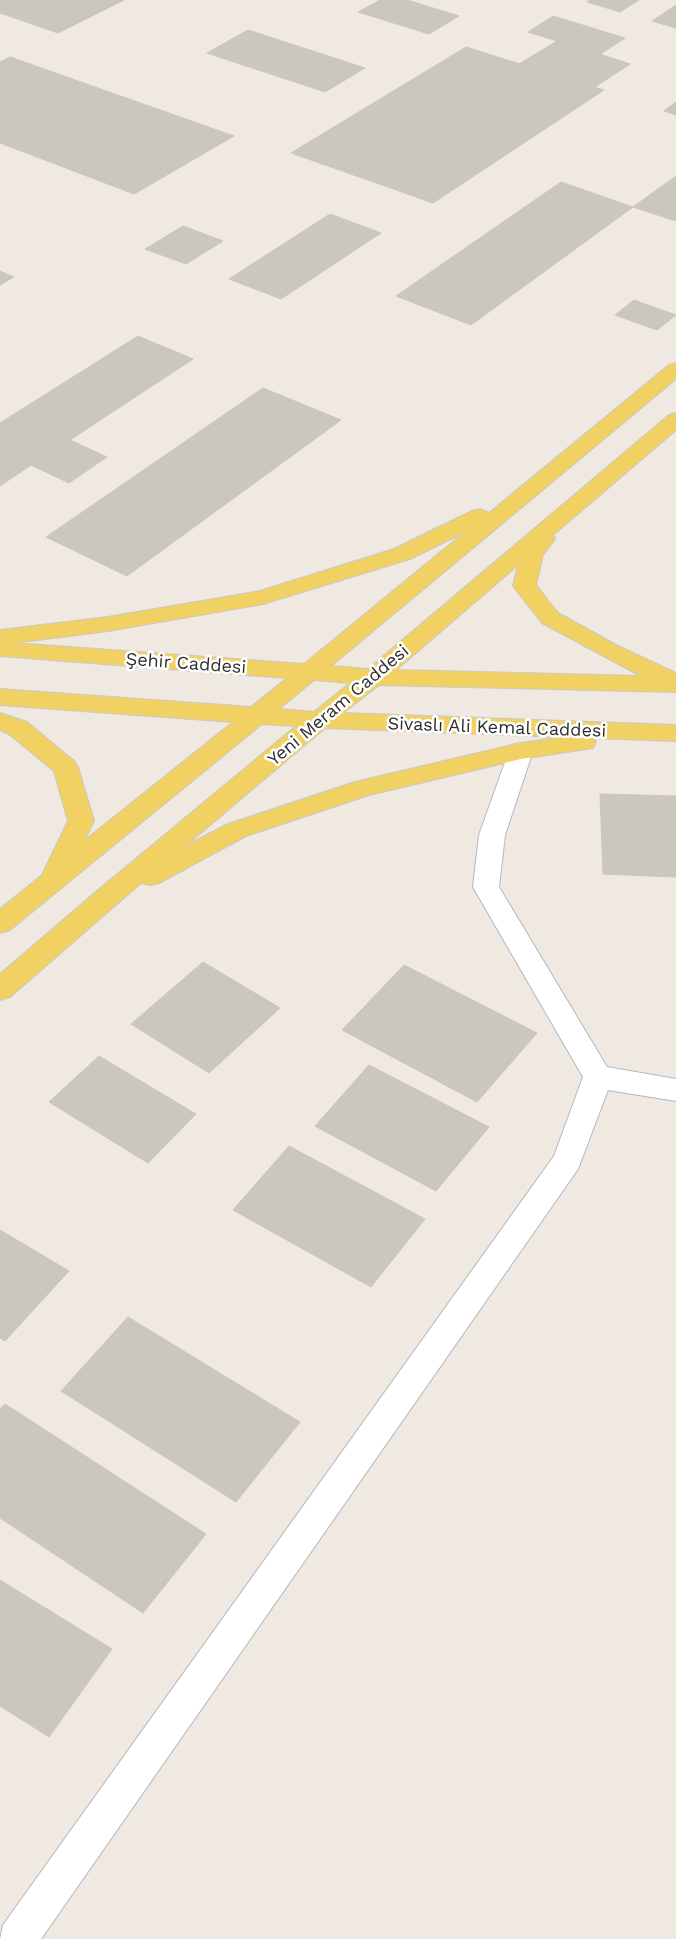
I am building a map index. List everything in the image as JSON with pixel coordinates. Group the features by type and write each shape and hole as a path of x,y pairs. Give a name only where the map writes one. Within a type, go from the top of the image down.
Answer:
{"main road":[{"path":"0,923 257,715 676,369"},
{"name":"Yeni Meram Caddesi","path":"0,990 100,903 318,720 373,677 676,419"},
{"path":"0,637 108,624 263,597 402,554 518,498"},
{"path":"559,519 532,554 524,586 550,618 676,684"},
{"name":"Şehir Caddesi","path":"0,649 373,677"},
{"path":"373,677 676,684"},
{"path":"0,697 318,720"},
{"name":"Sivaslı Ali Kemal Caddesi","path":"318,720 676,733"},
{"path":"0,721 18,728 65,767 81,820 51,883"},
{"path":"100,903 237,830 364,788 521,751 646,732"}],"street":[{"path":"521,751 492,835 486,887 598,1077"},
{"path":"598,1077 676,1090"},
{"path":"17,1939 567,1161 598,1077"}],"building":[{"path":"0,0 124,0 58,33 0,13"},
{"path":"380,0 407,0 459,16 429,34 358,12"},
{"path":"590,0 639,0 620,12 587,2"},
{"path":"676,5 676,28 652,21"},
{"path":"553,16 625,38 564,78 519,64 557,41 528,32"},
{"path":"248,30 365,68 325,92 207,53"},
{"path":"466,47 555,75 382,185 291,153"},
{"path":"600,54 630,64 595,87 564,78"},
{"path":"10,57 234,136 134,194 0,143 0,62"},
{"path":"555,75 604,90 433,203 382,185"},
{"path":"676,102 676,115 664,111"},
{"path":"676,176 676,221 633,207"},
{"path":"561,182 633,207 471,325 396,296"},
{"path":"330,214 381,233 281,299 229,279"},
{"path":"183,226 223,241 186,264 145,249"},
{"path":"0,271 14,277 0,285"},
{"path":"634,300 676,315 657,330 615,315"},
{"path":"138,336 193,359 70,440 107,457 69,483 31,465 0,486 0,423"},
{"path":"263,388 341,420 127,576 46,537"},
{"path":"600,794 676,796 676,877 603,874"},
{"path":"203,962 280,1008 209,1073 131,1024"},
{"path":"404,965 537,1033 477,1102 342,1030"},
{"path":"99,1056 196,1114 148,1163 49,1102"},
{"path":"369,1065 489,1127 436,1191 315,1126"},
{"path":"289,1146 425,1219 371,1287 233,1210"},
{"path":"0,1230 69,1271 5,1341 0,1338"},
{"path":"128,1317 300,1422 236,1502 61,1391"},
{"path":"5,1404 206,1534 143,1613 0,1518 0,1409"},
{"path":"0,1580 112,1649 49,1737 0,1706"}]}
